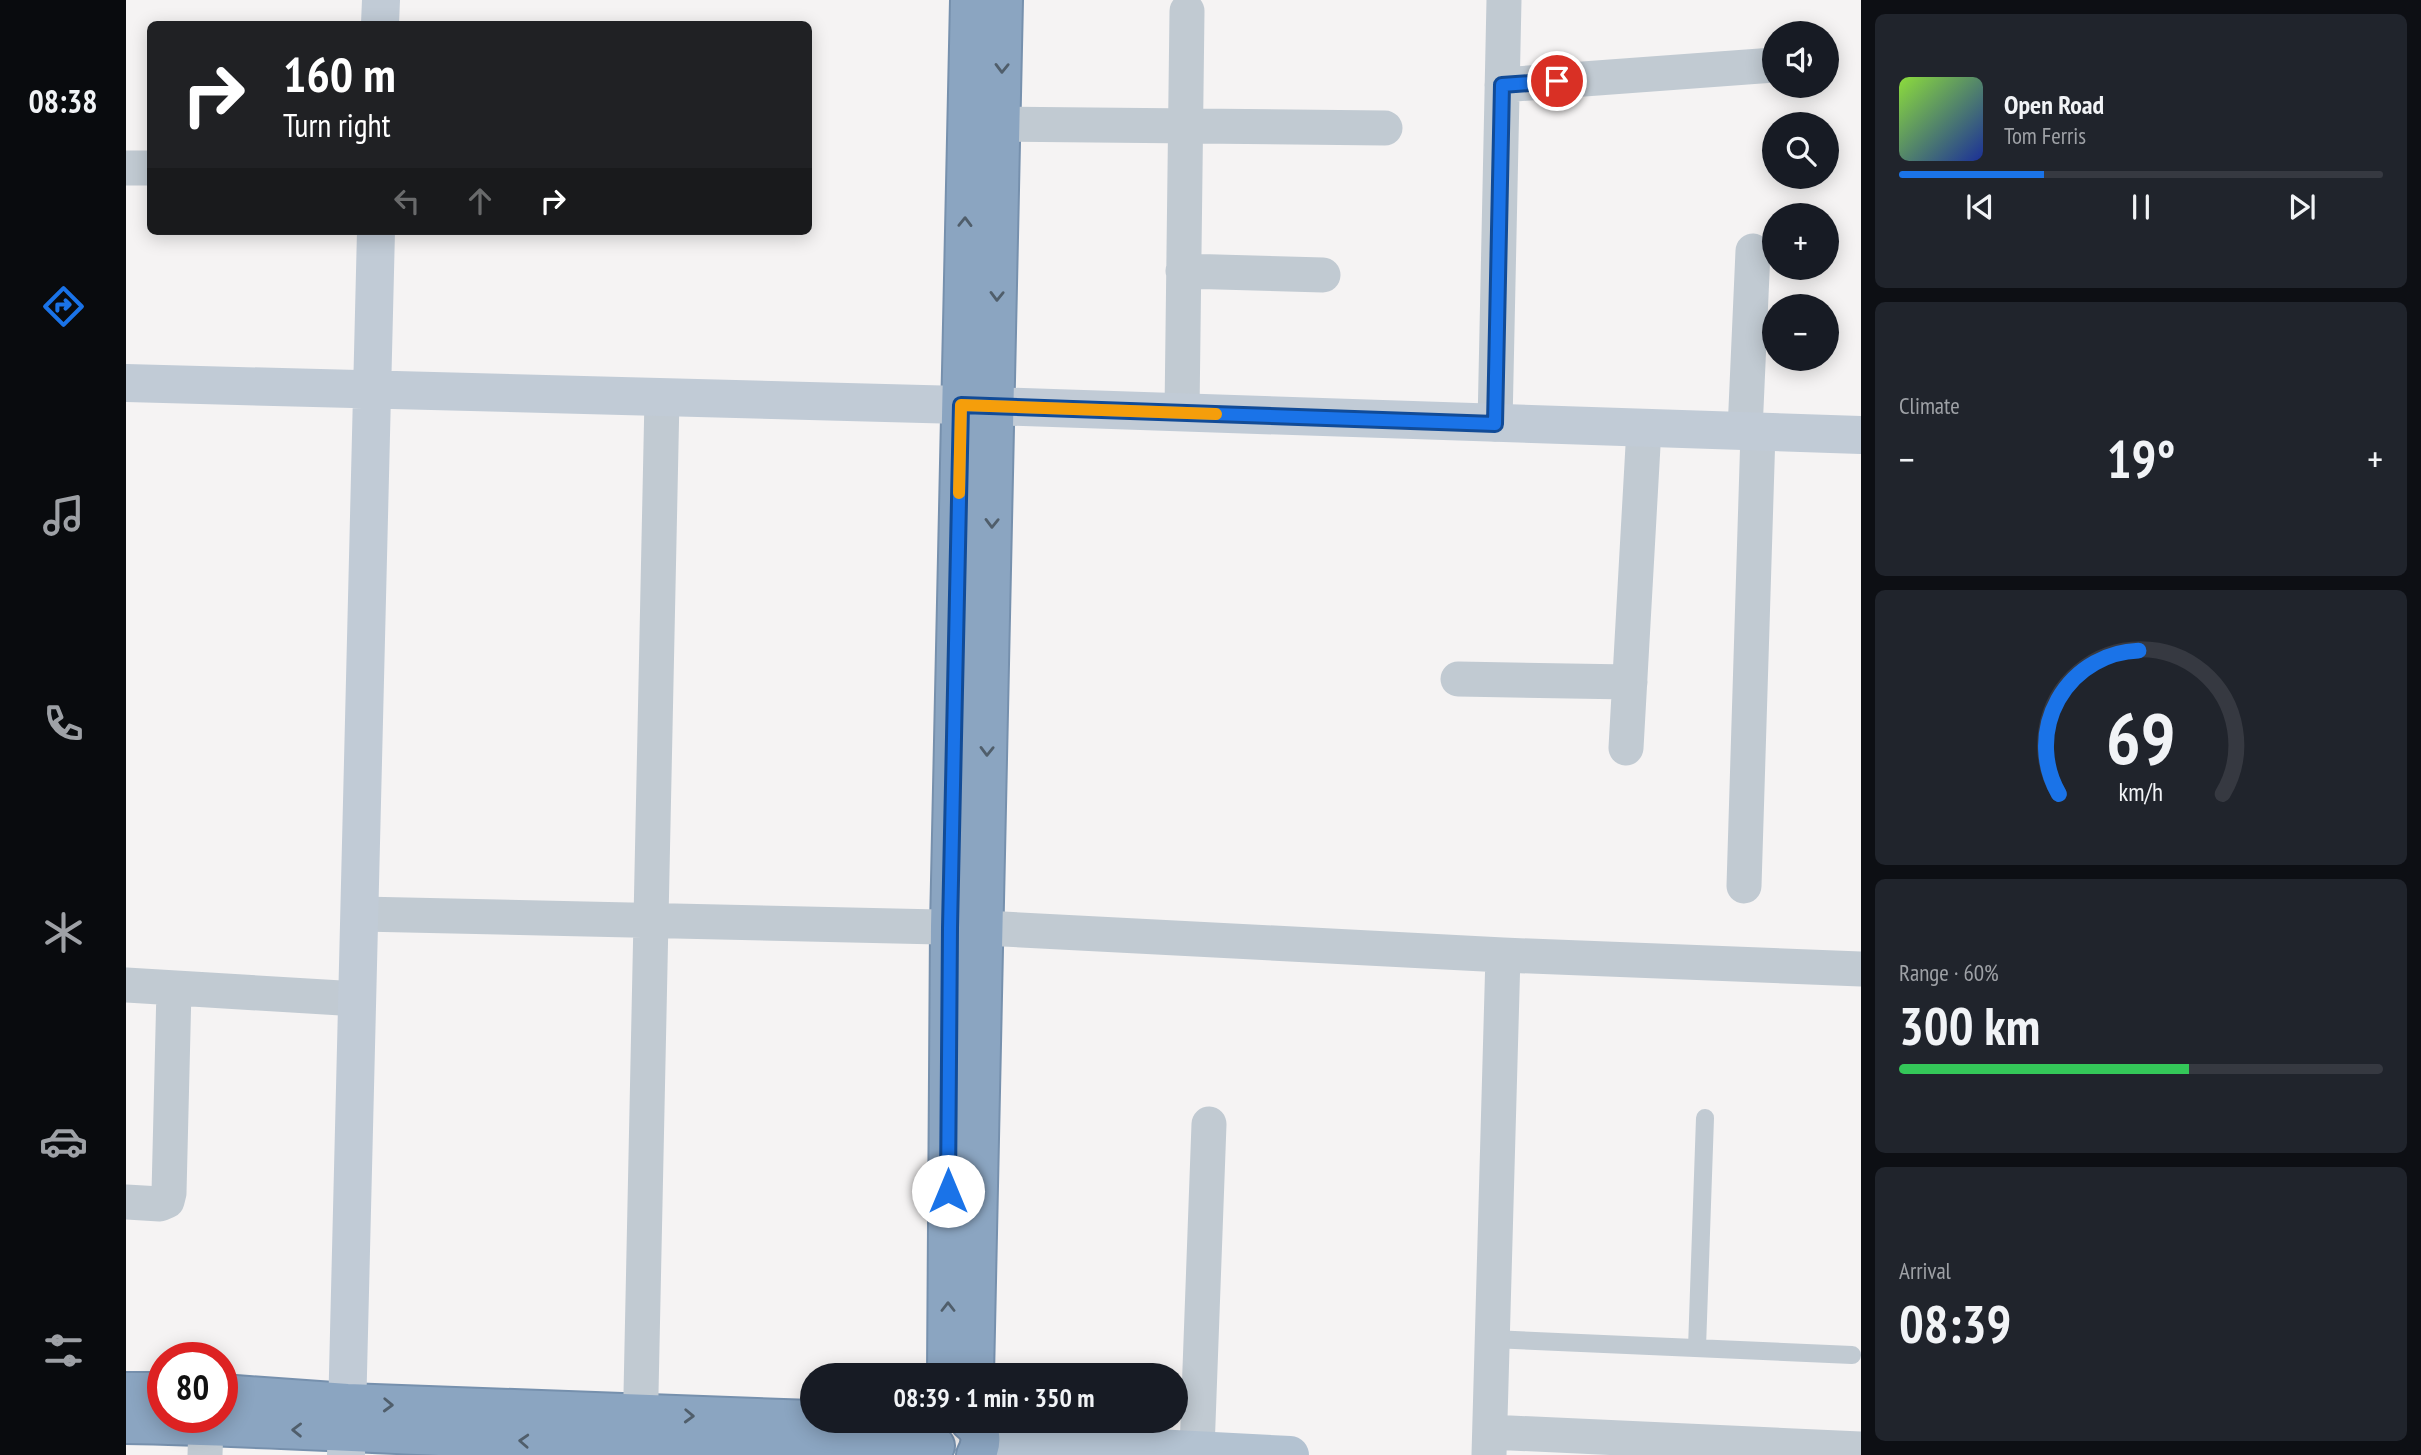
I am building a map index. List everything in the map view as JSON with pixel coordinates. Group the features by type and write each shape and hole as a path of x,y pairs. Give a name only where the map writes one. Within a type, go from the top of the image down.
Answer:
{"highway":[{"path":"948,1363 967,928 978,406 970,0"},
{"path":"978,406 1000,124 1003,0"},
{"path":"967,928 974,1363"},
{"path":"126,1392 147,1392"},
{"path":"238,1426 347,1430 640,1431 800,1421"},
{"path":"126,1424 147,1424"},
{"path":"640,1431 824,1452 959,1434"}],"main road":[{"path":"959,1434 1290,1455"}],"street":[{"path":"380,21 381,0"},
{"path":"1495,424 1504,0"},
{"path":"1182,413 1186,11"},
{"path":"1502,85 1762,66"},
{"path":"1000,124 1385,128"},
{"path":"126,167 147,168"},
{"path":"347,1430 376,235"},
{"path":"1744,886 1753,251"},
{"path":"1183,271 1323,275"},
{"path":"126,383 978,406 1861,435"},
{"path":"640,1431 662,398"},
{"path":"1626,748 1644,428"},
{"path":"1458,679 1630,682"},
{"path":"361,914 653,918 967,928 1503,955 1861,969"},
{"path":"1503,955 1489,1444 1861,1449"},
{"path":"126,985 358,999"},
{"path":"126,1202 160,1204 167,1201 169,1193 174,989"},
{"path":"1197,1450 1209,1124"}],"lane":[{"path":"1697,1348 1704,1118"},
{"path":"1492,1339 1852,1355"}],"slow traffic":[{"path":"959,493 961,405 1216,414"}],"route":[{"path":"948,1191 950,928 961,405 1495,424 1502,85 1557,81"}]}
